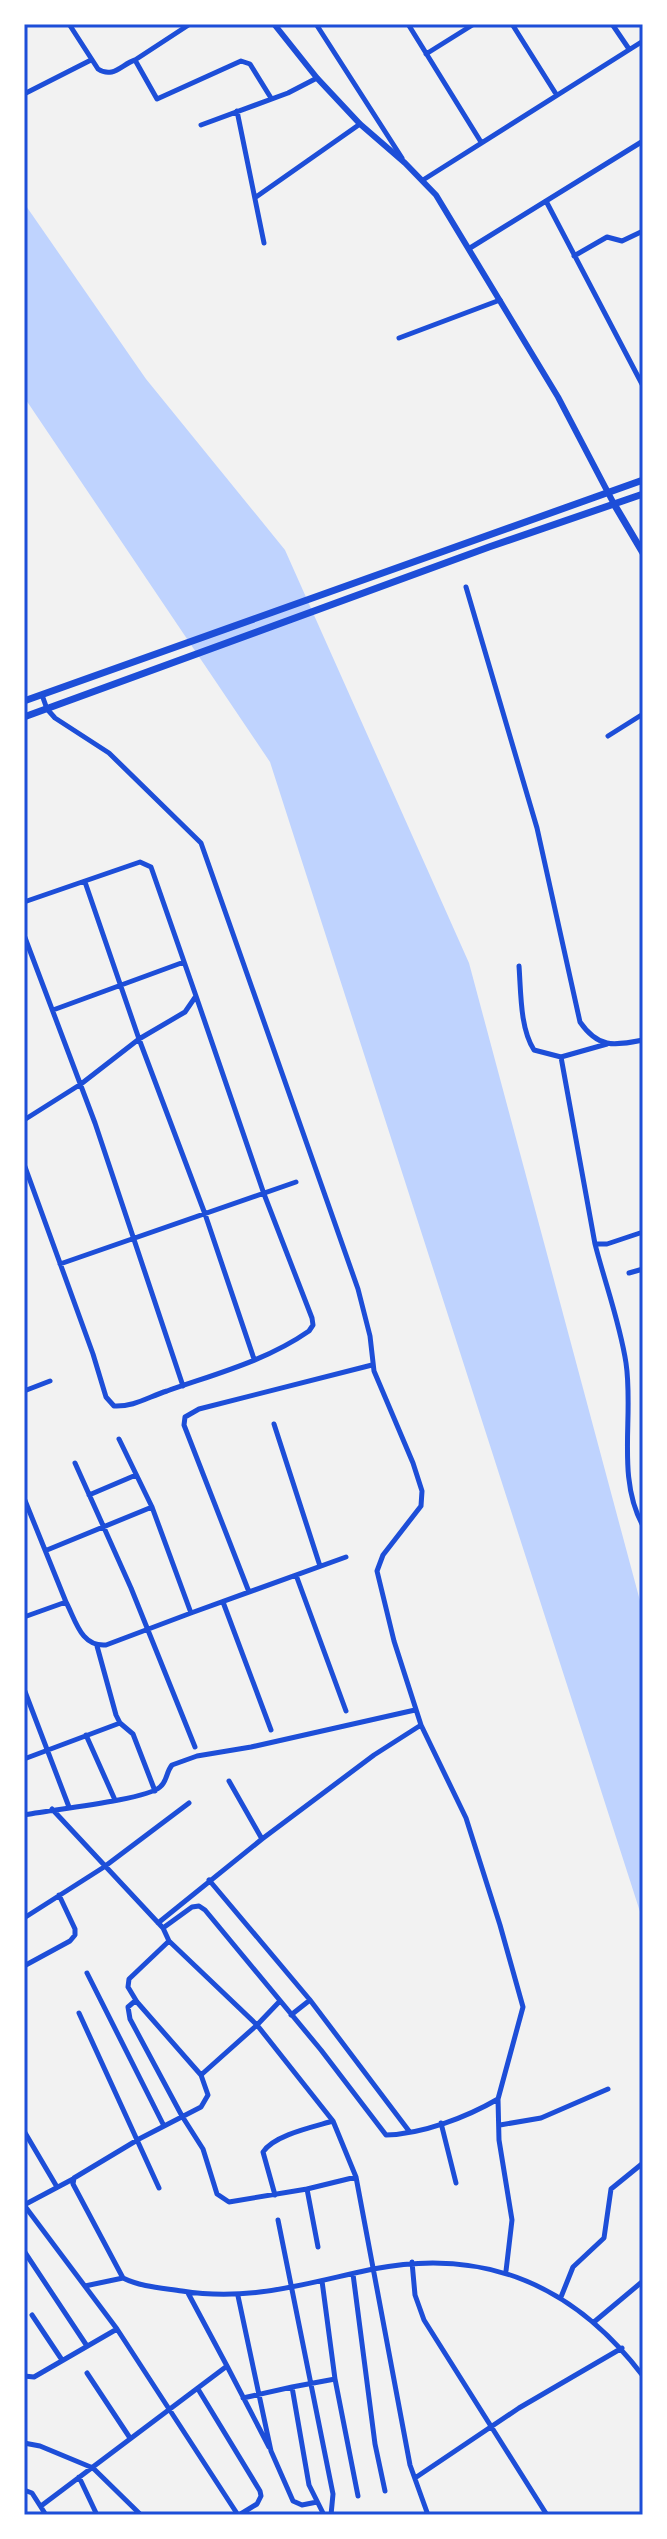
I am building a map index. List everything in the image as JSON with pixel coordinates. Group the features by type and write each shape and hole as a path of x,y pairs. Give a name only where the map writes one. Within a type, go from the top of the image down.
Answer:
{"main road":[{"path":"24,701 643,480"},
{"path":"24,717 643,494"},
{"path":"614,504 643,553"}],"street":[{"path":"69,24 98,69 109,72 135,60 190,24"},
{"path":"274,24 317,78 360,124 436,195 558,397 614,504"},
{"path":"316,24 405,163"},
{"path":"408,24 481,142"},
{"path":"426,54 474,24"},
{"path":"512,24 557,95"},
{"path":"612,24 629,49"},
{"path":"423,180 643,41"},
{"path":"24,94 91,60"},
{"path":"135,60 157,99 241,61 250,64 271,98"},
{"path":"201,125 317,78"},
{"path":"237,111 264,243"},
{"path":"256,197 360,124"},
{"path":"470,248 643,141"},
{"path":"546,201 643,386"},
{"path":"574,256 607,237 622,241 642,233"},
{"path":"399,338 501,299"},
{"path":"466,587 537,828 580,1022 595,1041 608,1044"},
{"path":"42,695 47,709 55,718 109,753 201,843 358,1289 370,1336 372,1365 422,1491 421,1506 383,1555 377,1571 415,1710 466,1818 521,1998 521,2015 498,2099 499,2140 512,2220 506,2271"},
{"path":"608,736 643,714"},
{"path":"24,902 140,862 151,867 264,1194 313,1325 301,1336 241,1367 133,1405 114,1406 108,1401 24,1164"},
{"path":"85,882 254,1359"},
{"path":"24,935 81,1084 183,1386"},
{"path":"53,1010 184,962"},
{"path":"519,966 528,1040 534,1050 561,1057 608,1044 643,1040"},
{"path":"24,1120 81,1084 139,1039 185,1012 196,996"},
{"path":"561,1057 595,1244 626,1364 630,1488 636,1514 643,1526"},
{"path":"60,1264 296,1182"},
{"path":"595,1244 607,1244 643,1232"},
{"path":"629,1273 643,1269"},
{"path":"249,1592 184,1425 185,1417 199,1409 372,1365"},
{"path":"24,1391 50,1381"},
{"path":"274,1424 320,1566"},
{"path":"119,1439 152,1507 191,1613"},
{"path":"75,1463 195,1747"},
{"path":"89,1495 136,1475"},
{"path":"24,1498 26,1513 47,1550 66,1602 86,1640 97,1646 346,1557"},
{"path":"47,1550 152,1507"},
{"path":"296,1575 346,1711"},
{"path":"24,1617 66,1602"},
{"path":"223,1602 271,1730"},
{"path":"97,1646 120,1723 136,1740 155,1791"},
{"path":"24,1689 69,1807"},
{"path":"24,1815 155,1791 164,1783 168,1770 179,1761 415,1710"},
{"path":"24,1759 120,1723"},
{"path":"160,1926 209,1880 262,1839 374,1755 421,1725"},
{"path":"86,1735 115,1800"},
{"path":"229,1781 262,1839"},
{"path":"24,1918 104,1867 189,1803"},
{"path":"52,1809 160,1926 169,1941 257,2025 333,2121 356,2177 365,2214 415,2478 428,2515"},
{"path":"209,1880 310,2000 409,2131"},
{"path":"24,1966 70,1941 75,1935 59,1895"},
{"path":"160,1926 192,1907 199,1906 205,1910 321,2050 386,2135 471,2115 498,2099"},
{"path":"169,1941 129,1979 128,1987 135,2001 201,2075 208,2095 206,2102 24,2205 117,2329 238,2515 257,2504 260,2491 198,2389"},
{"path":"87,1973 164,2126"},
{"path":"291,2015 310,2000"},
{"path":"135,2001 128,2007 130,2019 203,2149 217,2194 222,2200 229,2202 275,2195 356,2177"},
{"path":"201,2075 279,2002"},
{"path":"79,2013 159,2188"},
{"path":"500,2125 541,2118 608,2089"},
{"path":"275,2195 264,2161 263,2152 267,2146 297,2132 333,2121"},
{"path":"441,2123 456,2183"},
{"path":"24,2131 57,2187"},
{"path":"561,2297 573,2267 604,2238 611,2189 643,2163"},
{"path":"74,2178 73,2184 123,2278"},
{"path":"307,2189 318,2247"},
{"path":"278,2220 294,2287 333,2494 331,2515"},
{"path":"24,2251 87,2346"},
{"path":"412,2262 415,2295 424,2320 547,2515"},
{"path":"85,2286 123,2278 139,2284 188,2292 238,2296 412,2262 469,2264 506,2271 561,2297 622,2348 643,2376"},
{"path":"353,2274 375,2444 385,2491"},
{"path":"322,2281 335,2379 358,2496"},
{"path":"594,2322 643,2281"},
{"path":"188,2292 297,2505 317,2502"},
{"path":"238,2296 271,2451"},
{"path":"32,2315 62,2360"},
{"path":"24,2376 34,2377 117,2329"},
{"path":"415,2478 492,2425 622,2348"},
{"path":"41,2506 227,2366"},
{"path":"87,2373 130,2438"},
{"path":"243,2398 335,2379"},
{"path":"292,2387 309,2485 324,2515"},
{"path":"24,2443 93,2468 141,2515"},
{"path":"79,2477 97,2515"},
{"path":"24,2490 32,2493 46,2515"}],"water":[{"path":"24,203 146,379 285,550 469,963 643,1612 643,1921 270,762 24,397"}]}
